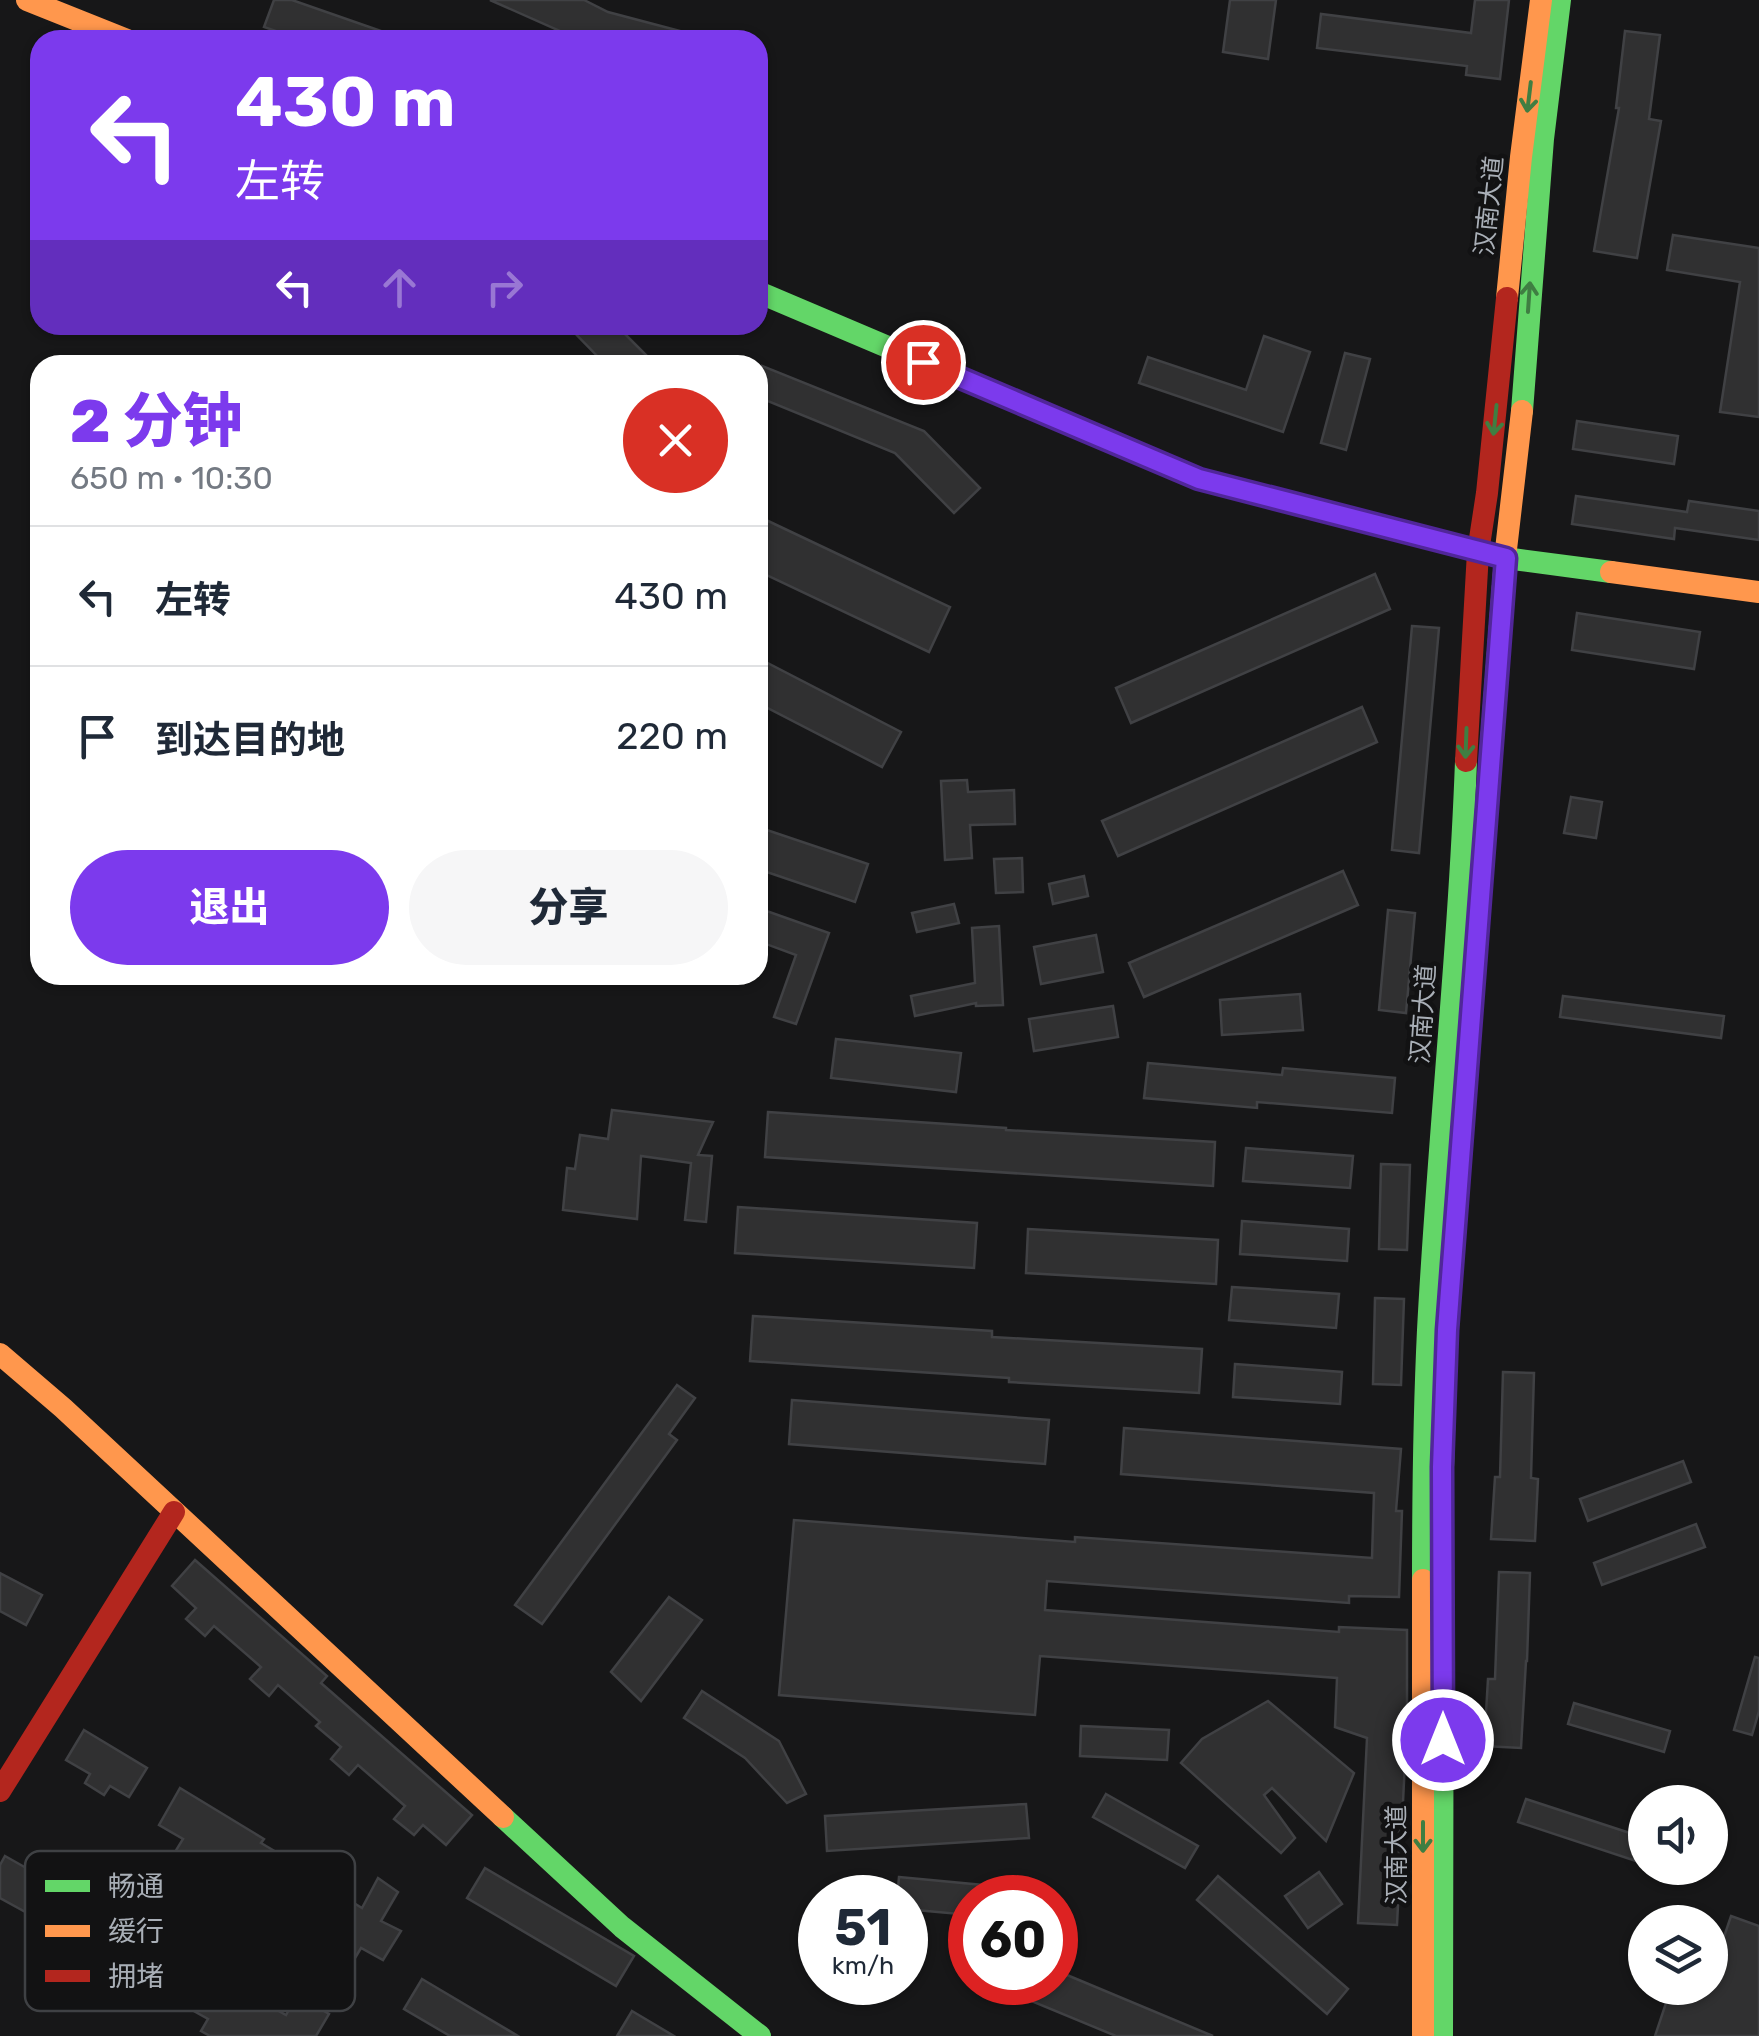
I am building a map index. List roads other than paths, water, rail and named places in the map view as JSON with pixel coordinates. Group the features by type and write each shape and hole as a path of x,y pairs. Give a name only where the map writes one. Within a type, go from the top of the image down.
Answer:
{"main road":[{"path":"27,0 102,30"},
{"name":"汉南大道","path":"1423,2036 1423,1466 1428,1329 1462,867 1478,552 1541,0"},
{"name":"汉南大道","path":"1442,2036 1442,1467 1447,1330 1506,558 1540,159 1560,0"},
{"path":"768,296 1199,479 1506,558 1759,592"},
{"path":"0,1354 64,1408 622,1928 760,2036"},
{"path":"0,1791 174,1512"}]}
